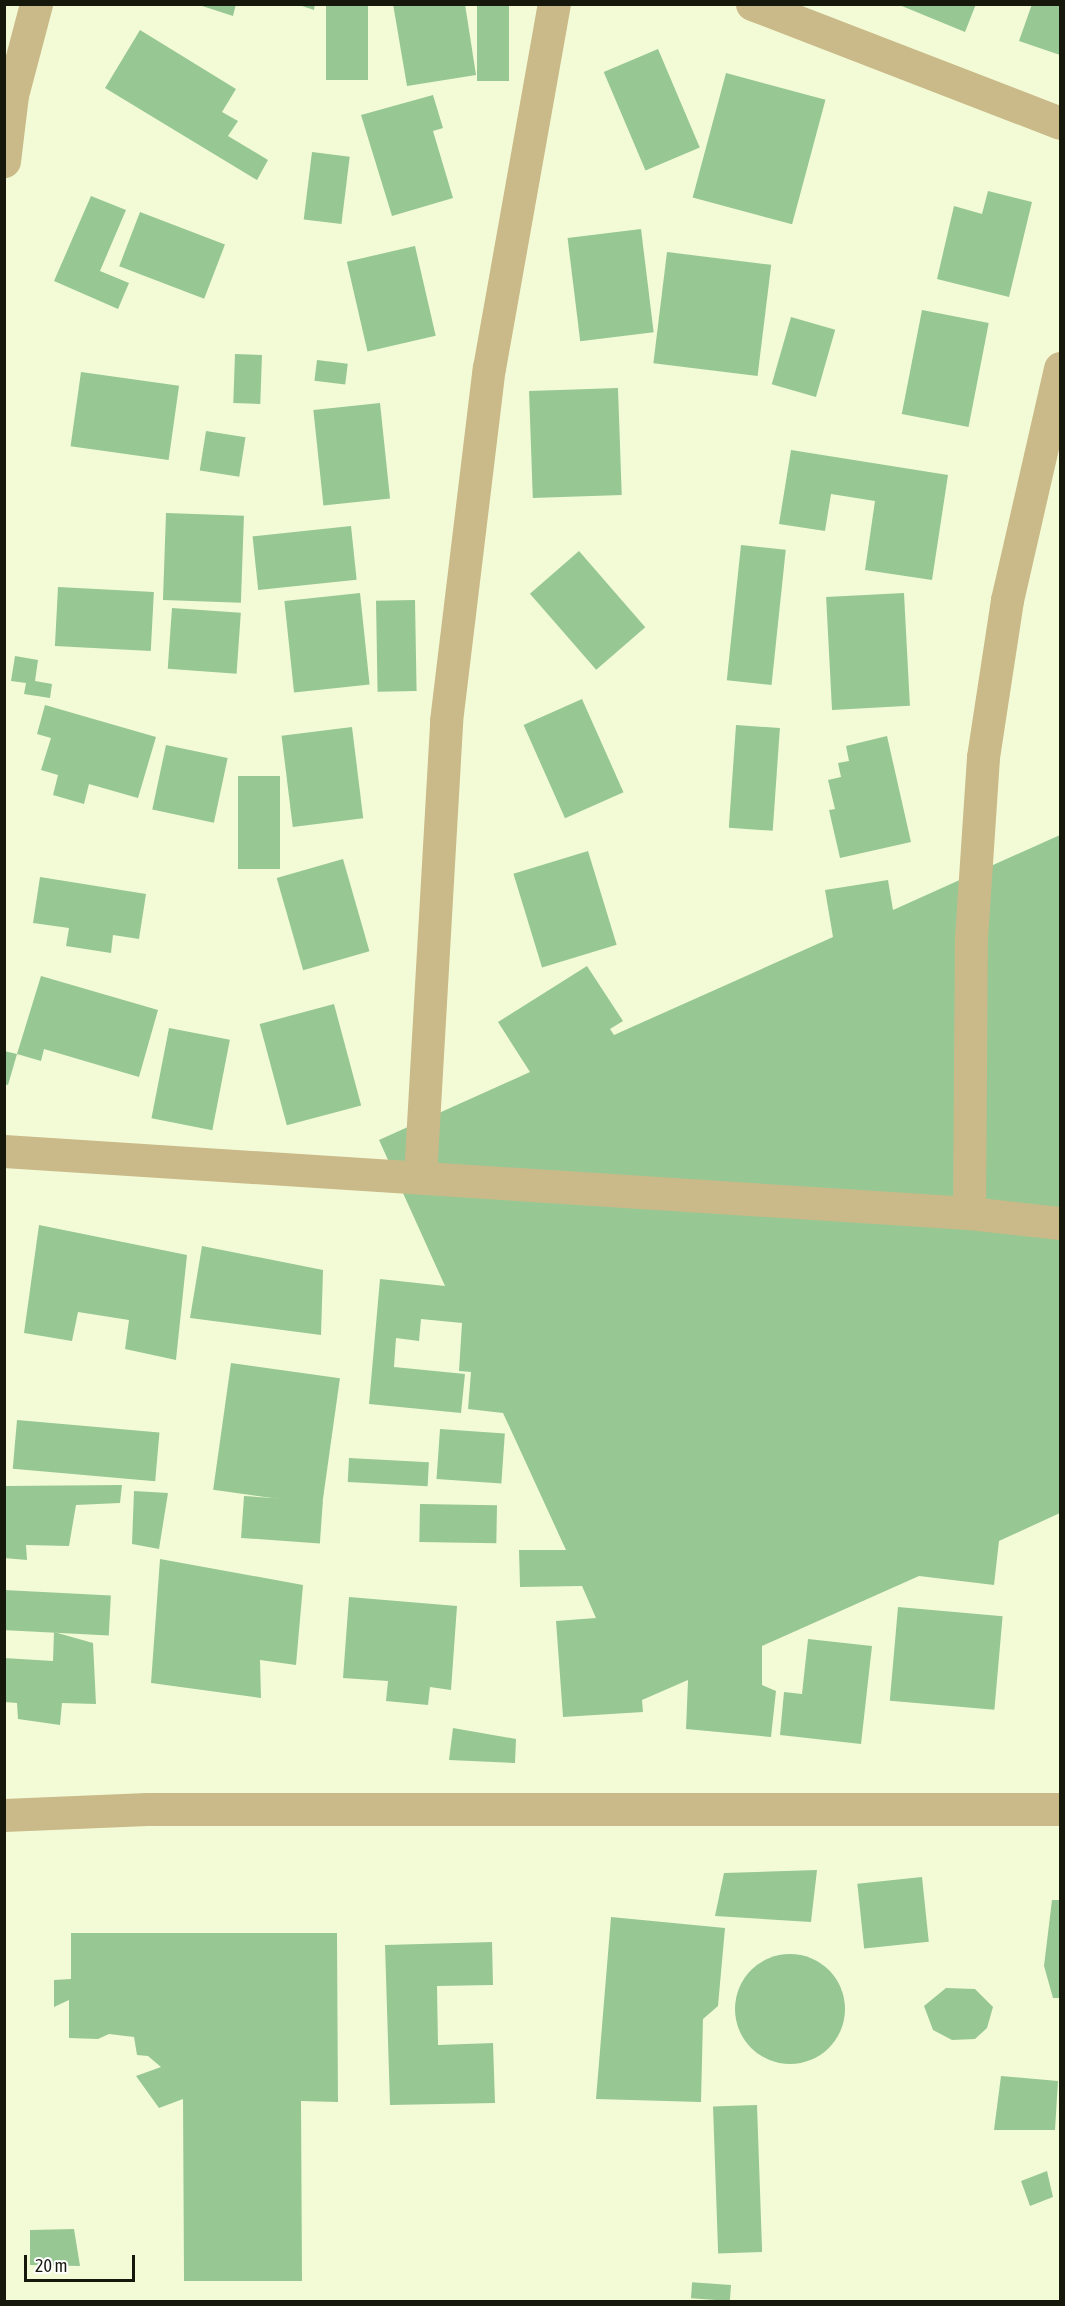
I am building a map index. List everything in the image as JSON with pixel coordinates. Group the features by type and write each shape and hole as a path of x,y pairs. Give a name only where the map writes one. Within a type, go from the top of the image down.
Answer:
{"street":[{"path":"4,161 12,95 36,4"},
{"path":"420,1176 447,709 489,368 554,4"},
{"path":"752,4 1060,123"},
{"path":"969,1213 971,938 982,757 1007,600 1060,368"},
{"path":"4,1151 969,1213 1060,1224"},
{"path":"4,1815 147,1809 1060,1809"}],"building":[{"path":"196,4 236,4 233,16"},
{"path":"296,4 315,4 314,10"},
{"path":"326,4 368,4 368,80 326,80"},
{"path":"393,4 465,4 476,75 407,86"},
{"path":"477,4 509,4 509,81 477,81"},
{"path":"897,4 976,4 965,32"},
{"path":"1032,4 1060,4 1060,55 1019,41"},
{"path":"140,30 236,89 222,112 238,121 228,136 268,160 257,180 105,88"},
{"path":"658,49 700,147 645,171 604,72"},
{"path":"726,73 825,100 792,224 693,198"},
{"path":"433,95 443,128 433,131 453,198 392,216 361,115"},
{"path":"312,152 350,157 341,224 304,219"},
{"path":"988,191 1032,202 1009,297 937,279 954,206 982,214"},
{"path":"91,196 126,210 100,271 129,283 118,309 54,281"},
{"path":"140,212 225,245 204,299 119,266"},
{"path":"641,229 654,332 580,341 568,238"},
{"path":"415,246 436,336 367,351 347,262"},
{"path":"667,252 771,265 758,376 653,363"},
{"path":"922,310 989,323 969,427 902,414"},
{"path":"791,317 835,330 816,397 772,384"},
{"path":"235,354 262,355 260,404 233,403"},
{"path":"317,360 348,364 345,385 314,381"},
{"path":"81,372 179,386 169,460 71,446"},
{"path":"618,388 622,495 533,498 529,391"},
{"path":"380,403 390,498 323,505 313,410"},
{"path":"206,431 246,437 239,477 200,471"},
{"path":"791,450 948,475 932,580 865,570 875,501 831,494 825,531 779,524"},
{"path":"166,513 244,516 241,603 163,600"},
{"path":"351,526 357,580 258,590 253,536"},
{"path":"741,545 786,550 772,685 727,680"},
{"path":"579,551 645,627 596,670 530,594"},
{"path":"58,587 154,592 151,651 55,646"},
{"path":"360,593 370,684 294,692 284,601"},
{"path":"904,593 910,706 832,710 826,597"},
{"path":"415,600 417,691 378,692 376,601"},
{"path":"172,608 241,613 237,674 168,669"},
{"path":"15,656 38,660 35,681 52,684 50,698 24,694 26,683 11,681"},
{"path":"582,699 623,792 565,818 524,725"},
{"path":"45,705 156,737 138,798 89,784 84,804 53,795 58,775 41,770 51,738 37,734"},
{"path":"736,725 780,728 773,831 729,828"},
{"path":"352,727 363,818 293,827 282,736"},
{"path":"887,736 911,842 840,858 829,810 835,809 828,780 841,777 838,763 849,761 846,746"},
{"path":"166,745 228,758 214,823 152,810"},
{"path":"238,776 280,776 280,869 238,869"},
{"path":"1060,835 1060,1513 999,1541 994,1585 919,1576 762,1646 762,1685 776,1691 771,1737 686,1729 688,1680 642,1700 643,1712 563,1717 556,1621 596,1618 582,1586 520,1587 519,1550 566,1550 503,1413 468,1409 471,1372 459,1371 462,1323 421,1319 419,1341 396,1338 394,1367 465,1374 461,1413 369,1404 380,1279 445,1286 379,1140 530,1072 498,1022 587,966 623,1021 610,1029 614,1035 833,937 825,890 888,880 893,910"},
{"path":"588,851 617,945 542,968 513,874"},
{"path":"343,859 369,951 303,970 277,878"},
{"path":"40,877 146,894 139,939 113,935 111,953 66,946 69,928 33,923"},
{"path":"41,976 158,1010 139,1077 44,1049 41,1061 17,1054"},
{"path":"334,1004 361,1105 287,1125 260,1024"},
{"path":"169,1028 230,1040 212,1130 151,1118"},
{"path":"4,1051 17,1054 8,1085 4,1084"},
{"path":"39,1225 187,1255 176,1360 125,1349 129,1320 78,1312 72,1341 24,1333"},
{"path":"202,1246 323,1270 321,1335 190,1318"},
{"path":"231,1363 340,1378 322,1505 213,1490"},
{"path":"17,1420 159,1432 155,1481 13,1469"},
{"path":"440,1429 505,1434 501,1483 437,1479"},
{"path":"349,1458 429,1462 428,1486 348,1482"},
{"path":"122,1485 120,1503 76,1505 69,1546 26,1545 27,1560 4,1558 4,1486"},
{"path":"134,1491 168,1493 159,1549 132,1544"},
{"path":"244,1496 323,1502 320,1543 241,1538"},
{"path":"420,1504 497,1505 496,1543 419,1542"},
{"path":"160,1559 303,1585 296,1665 260,1660 261,1698 151,1683"},
{"path":"4,1590 111,1596 109,1636 4,1630"},
{"path":"349,1597 457,1606 451,1690 430,1687 428,1705 386,1701 388,1681 343,1678"},
{"path":"898,1607 1003,1616 994,1710 890,1701"},
{"path":"54,1632 93,1643 96,1704 62,1703 60,1725 18,1719 17,1703 4,1702 4,1658 53,1661"},
{"path":"808,1639 872,1646 861,1744 780,1735 784,1692 802,1694"},
{"path":"453,1728 516,1739 515,1763 449,1760"},
{"path":"817,1870 811,1922 715,1916 724,1873"},
{"path":"922,1877 929,1942 864,1948 857,1884"},
{"path":"1052,1900 1060,1900 1060,1998 1053,1998 1044,1966"},
{"path":"611,1917 725,1928 718,2006 703,2019 701,2102 596,2099"},
{"path":"71,1933 337,1933 338,2102 301,2101 302,2281 184,2281 183,2099 159,2108 136,2076 161,2067 148,2056 137,2055 134,2037 109,2034 98,2039 69,2038 69,2000 54,2007 54,1980 71,1979"},
{"path":"492,1942 493,1985 437,1986 438,2045 493,2043 495,2103 390,2105 385,1945"},
{"path":"790,1954 811,1959 829,1970 840,1988 845,2009 840,2030 829,2048 811,2059 790,2064 769,2059 751,2048 740,2030 735,2009 740,1988 751,1970 769,1959"},
{"path":"946,1988 975,1989 993,2007 987,2028 975,2039 952,2040 933,2030 924,2006"},
{"path":"1001,2076 1058,2081 1055,2130 994,2130"},
{"path":"757,2105 762,2252 718,2253 713,2107"},
{"path":"1047,2171 1053,2197 1030,2206 1021,2181"},
{"path":"74,2229 80,2266 30,2265 30,2230"},
{"path":"692,2282 731,2285 730,2301 691,2298"}]}
